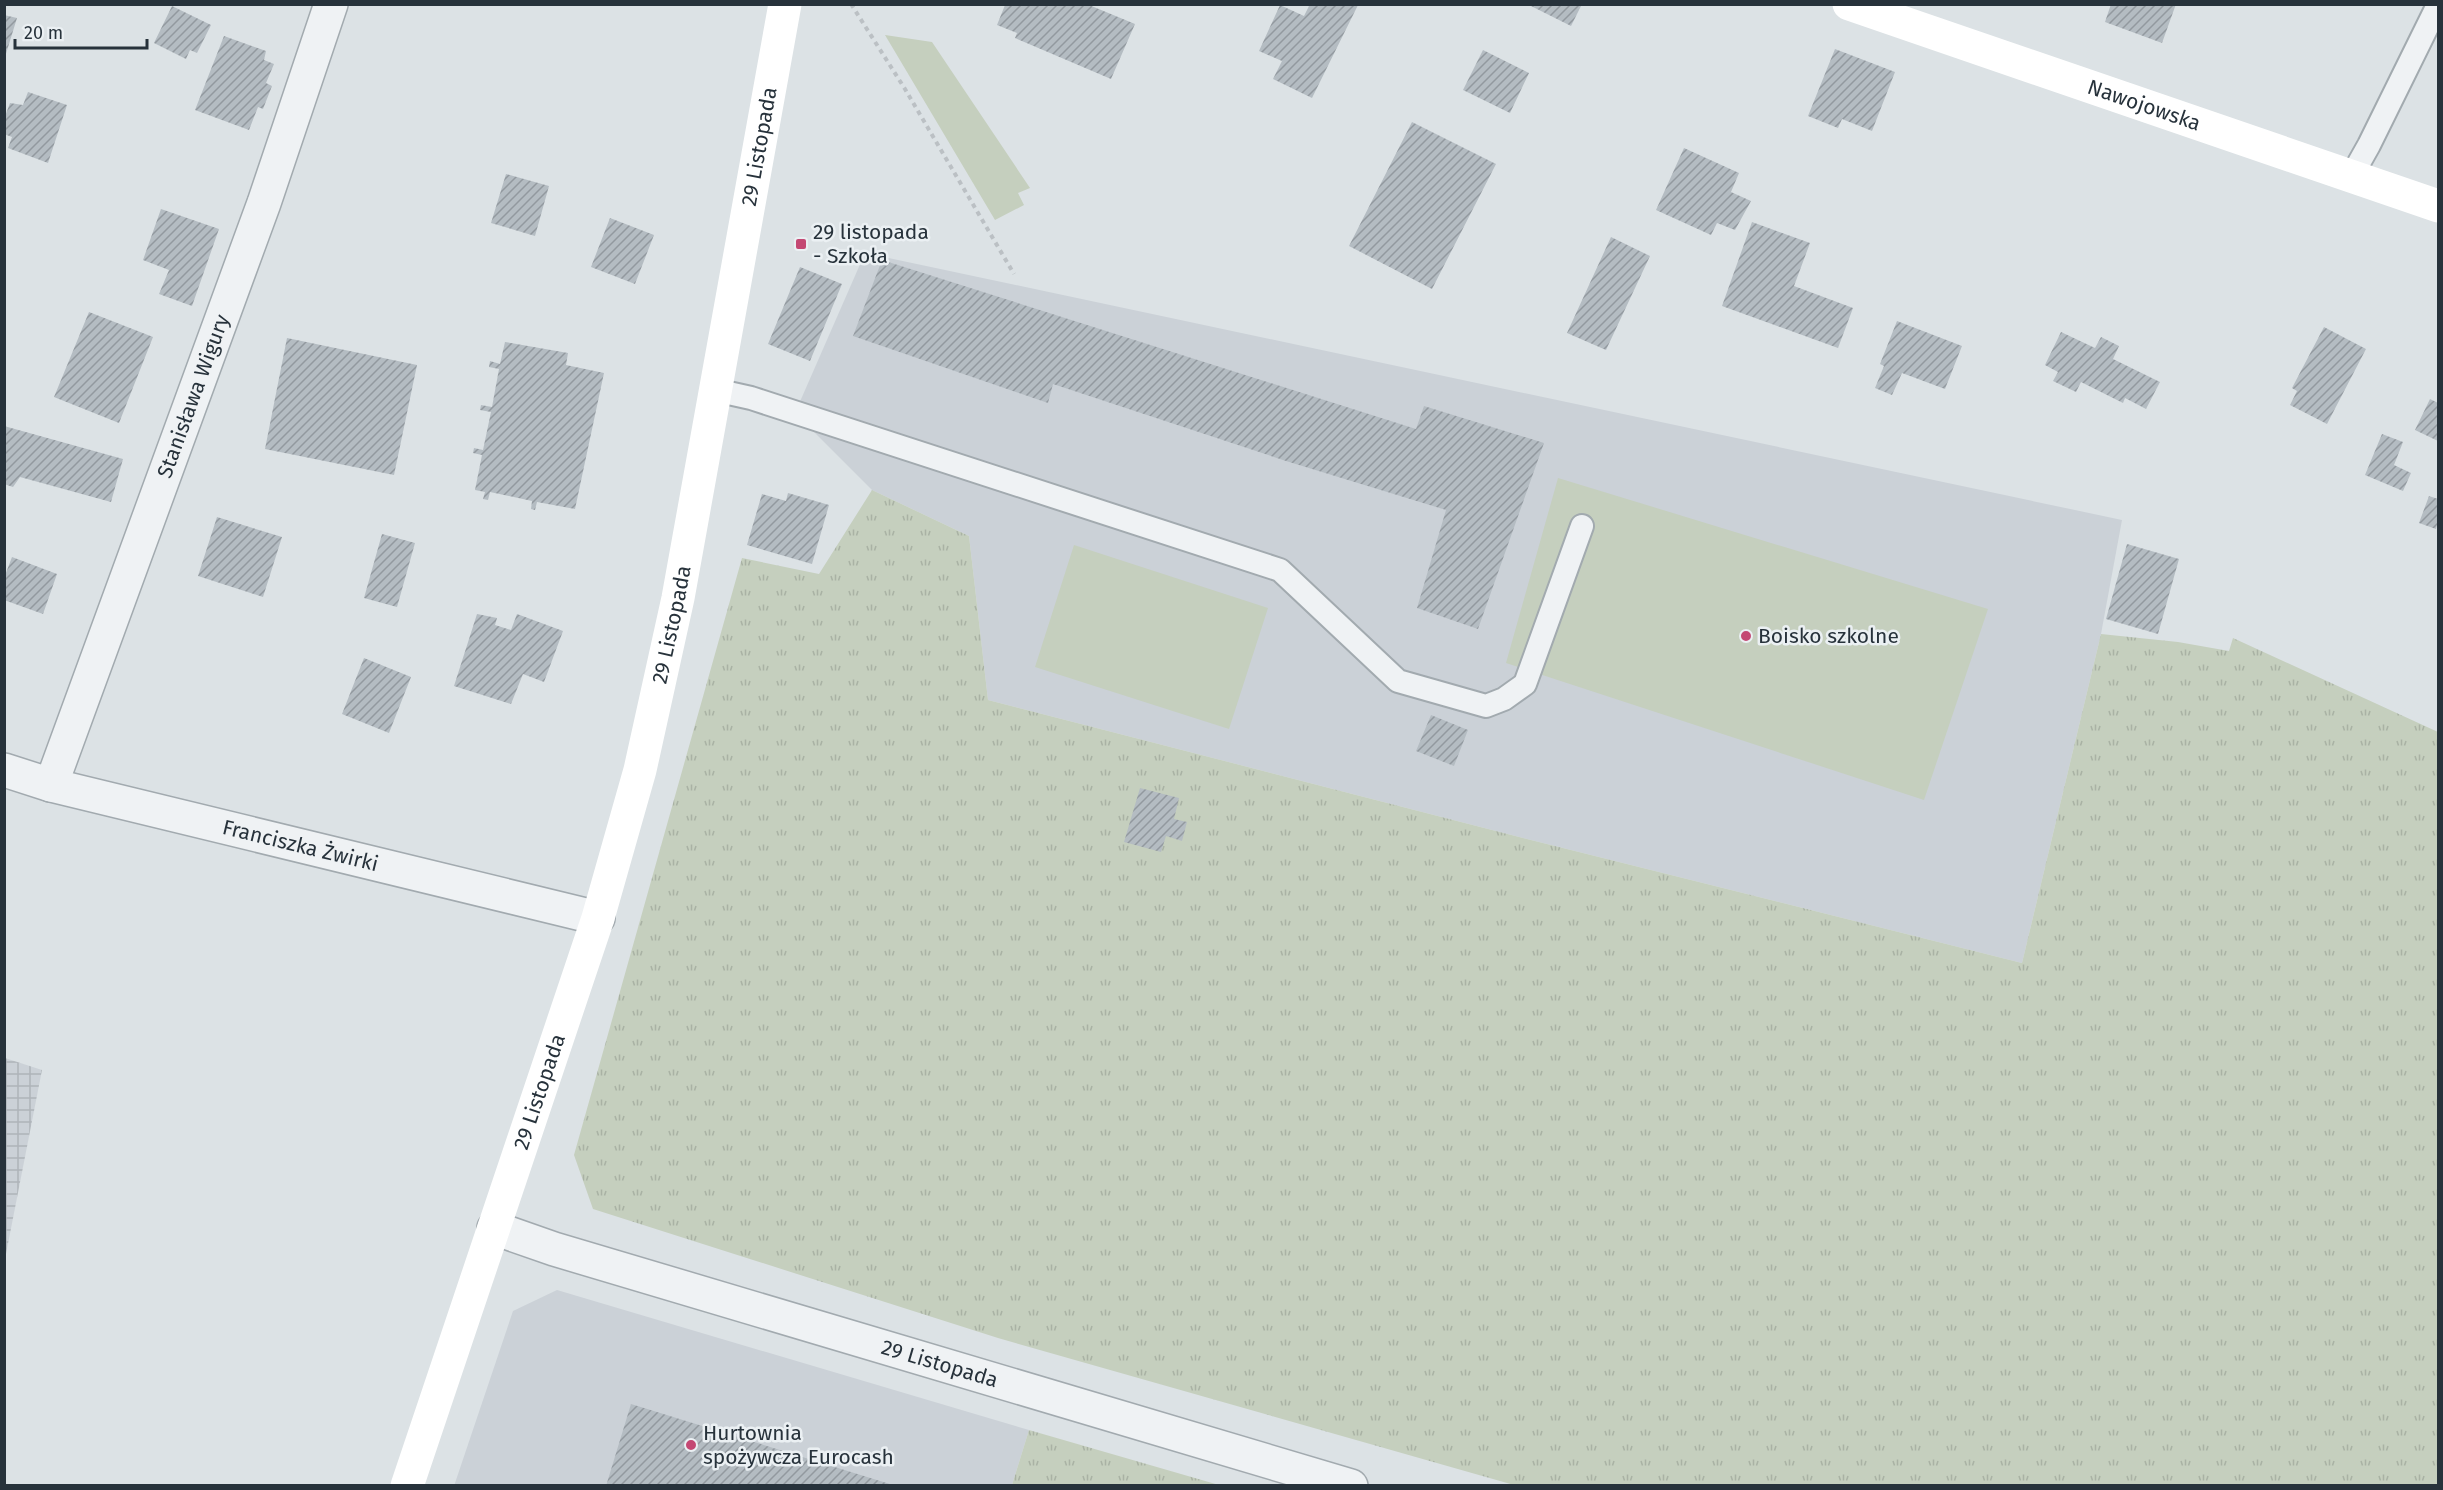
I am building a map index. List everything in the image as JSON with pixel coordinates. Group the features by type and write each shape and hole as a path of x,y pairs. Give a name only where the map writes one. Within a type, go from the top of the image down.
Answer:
{"street":[{"name":"Stanisława Wigury","path":"51,785 264,203 331,4"},
{"name":"29 Listopada","path":"407,1485 598,918 640,770 678,598 785,4"},
{"name":"Nawojowska","path":"1850,4 2439,206"},
{"name":"Franciszka Żwirki","path":"4,770 51,785 598,918"},
{"name":"29 Listopada","path":"494,1228 554,1250 1351,1485"}],"lane":[{"path":"2350,177 2369,146 2439,5"},
{"path":"715,390 762,402 1280,570 1398,681 1486,706 1504,699 1525,684 1582,526"}],"path":[{"path":"851,4 905,89 1014,274"}],"shaded area":[{"path":"865,253 2122,520 2101,634 2022,963 988,700 969,536 872,490 795,413"},
{"path":"4,1058 42,1070 5,1259"},
{"path":"557,1290 1029,1430 1012,1485 454,1486 513,1311"}],"green space":[{"path":"885,35 932,42 1030,188 1018,193 1024,205 995,220"},
{"name":"Boisko szkolne","path":"1558,478 1988,609 1924,800 1506,663"},
{"path":"872,490 969,536 988,700 2022,963 2101,634 2178,642 2229,651 2233,638 2438,732 2438,1485 1514,1485 998,1338 593,1209 574,1155 742,558 819,574"},
{"path":"1074,545 1268,608 1229,729 1035,667"},
{"path":"1029,1430 1219,1485 1012,1485"}],"building":[{"path":"1310,4 1358,5 1312,98 1273,79 1282,61 1259,51 1280,5 1304,16"},
{"path":"1527,4 1582,4 1571,26"},
{"path":"2111,4 2176,4 2162,43 2105,22"},
{"path":"1005,5 1089,5 1135,24 1111,79 1015,38 1017,33 997,25"},
{"path":"172,6 211,25 197,53 190,50 186,59 154,43"},
{"path":"4,15 17,18 5,57 4,57"},
{"path":"224,36 266,51 264,60 274,64 266,83 272,86 263,109 258,107 249,130 195,110"},
{"path":"1835,49 1895,72 1872,131 1842,119 1838,128 1808,116"},
{"path":"1483,50 1529,73 1510,113 1463,90"},
{"path":"28,92 67,105 48,163 8,148 12,137 4,134 4,119 10,103 23,105"},
{"path":"1412,122 1496,164 1432,289 1349,246"},
{"path":"1684,148 1739,173 1731,192 1751,201 1735,230 1717,223 1711,235 1656,210"},
{"path":"506,174 549,186 535,236 491,223"},
{"path":"161,209 219,229 192,306 159,294 169,270 143,260"},
{"path":"610,218 654,235 635,284 591,267"},
{"path":"1752,222 1810,243 1794,286 1853,308 1838,348 1722,306"},
{"path":"1611,237 1650,256 1606,350 1567,333"},
{"path":"882,260 1416,429 1424,406 1544,443 1478,629 1417,608 1446,510 1286,461 1053,384 1048,403 853,336"},
{"path":"800,267 842,284 810,361 768,344"},
{"path":"89,312 153,337 119,423 54,397"},
{"path":"1897,321 1962,346 1945,389 1902,373 1892,395 1875,388 1884,366 1880,364"},
{"path":"2324,327 2366,349 2327,424 2290,405 2297,391 2292,388"},
{"path":"2061,332 2095,348 2101,337 2119,346 2113,359 2160,382 2146,409 2125,398 2123,403 2081,382 2076,392 2053,381 2058,372 2045,365"},
{"path":"287,338 417,365 394,475 265,449"},
{"path":"505,342 568,353 566,365 604,373 575,509 537,502 535,510 531,509 532,501 490,492 488,500 483,499 485,492 475,490 482,455 473,453 474,448 483,450 491,412 480,410 481,405 492,407 499,369 489,367 490,361 500,364"},
{"path":"2430,399 2438,403 2438,441 2415,430"},
{"path":"4,426 123,459 111,502 20,477 13,487 4,484"},
{"path":"2382,434 2403,442 2394,465 2411,473 2403,491 2365,475"},
{"path":"788,493 829,505 812,564 747,545 762,494 786,501"},
{"path":"2429,496 2438,499 2436,529 2419,523"},
{"path":"217,517 282,537 263,597 198,576"},
{"path":"382,534 415,543 397,607 364,598"},
{"path":"2127,544 2179,559 2158,634 2106,619"},
{"path":"12,557 57,574 43,614 4,600 4,578"},
{"path":"477,614 497,618 495,625 511,630 517,614 563,631 544,682 523,674 511,704 454,686"},
{"path":"364,658 411,677 389,733 342,714"},
{"path":"1431,715 1468,730 1454,766 1416,751"},
{"path":"1140,788 1179,798 1174,819 1187,822 1182,841 1166,836 1161,852 1124,842"},
{"name":"Hurtownia spożywcza Eurocash","path":"631,1404 893,1485 893,1486 606,1486"}],"place":[{"name":"29 listopada - Szkoła","path":"801,244"},
{"name":"Boisko szkolne","path":"1746,636"},
{"name":"Hurtownia spożywcza Eurocash","path":"691,1445"}]}
